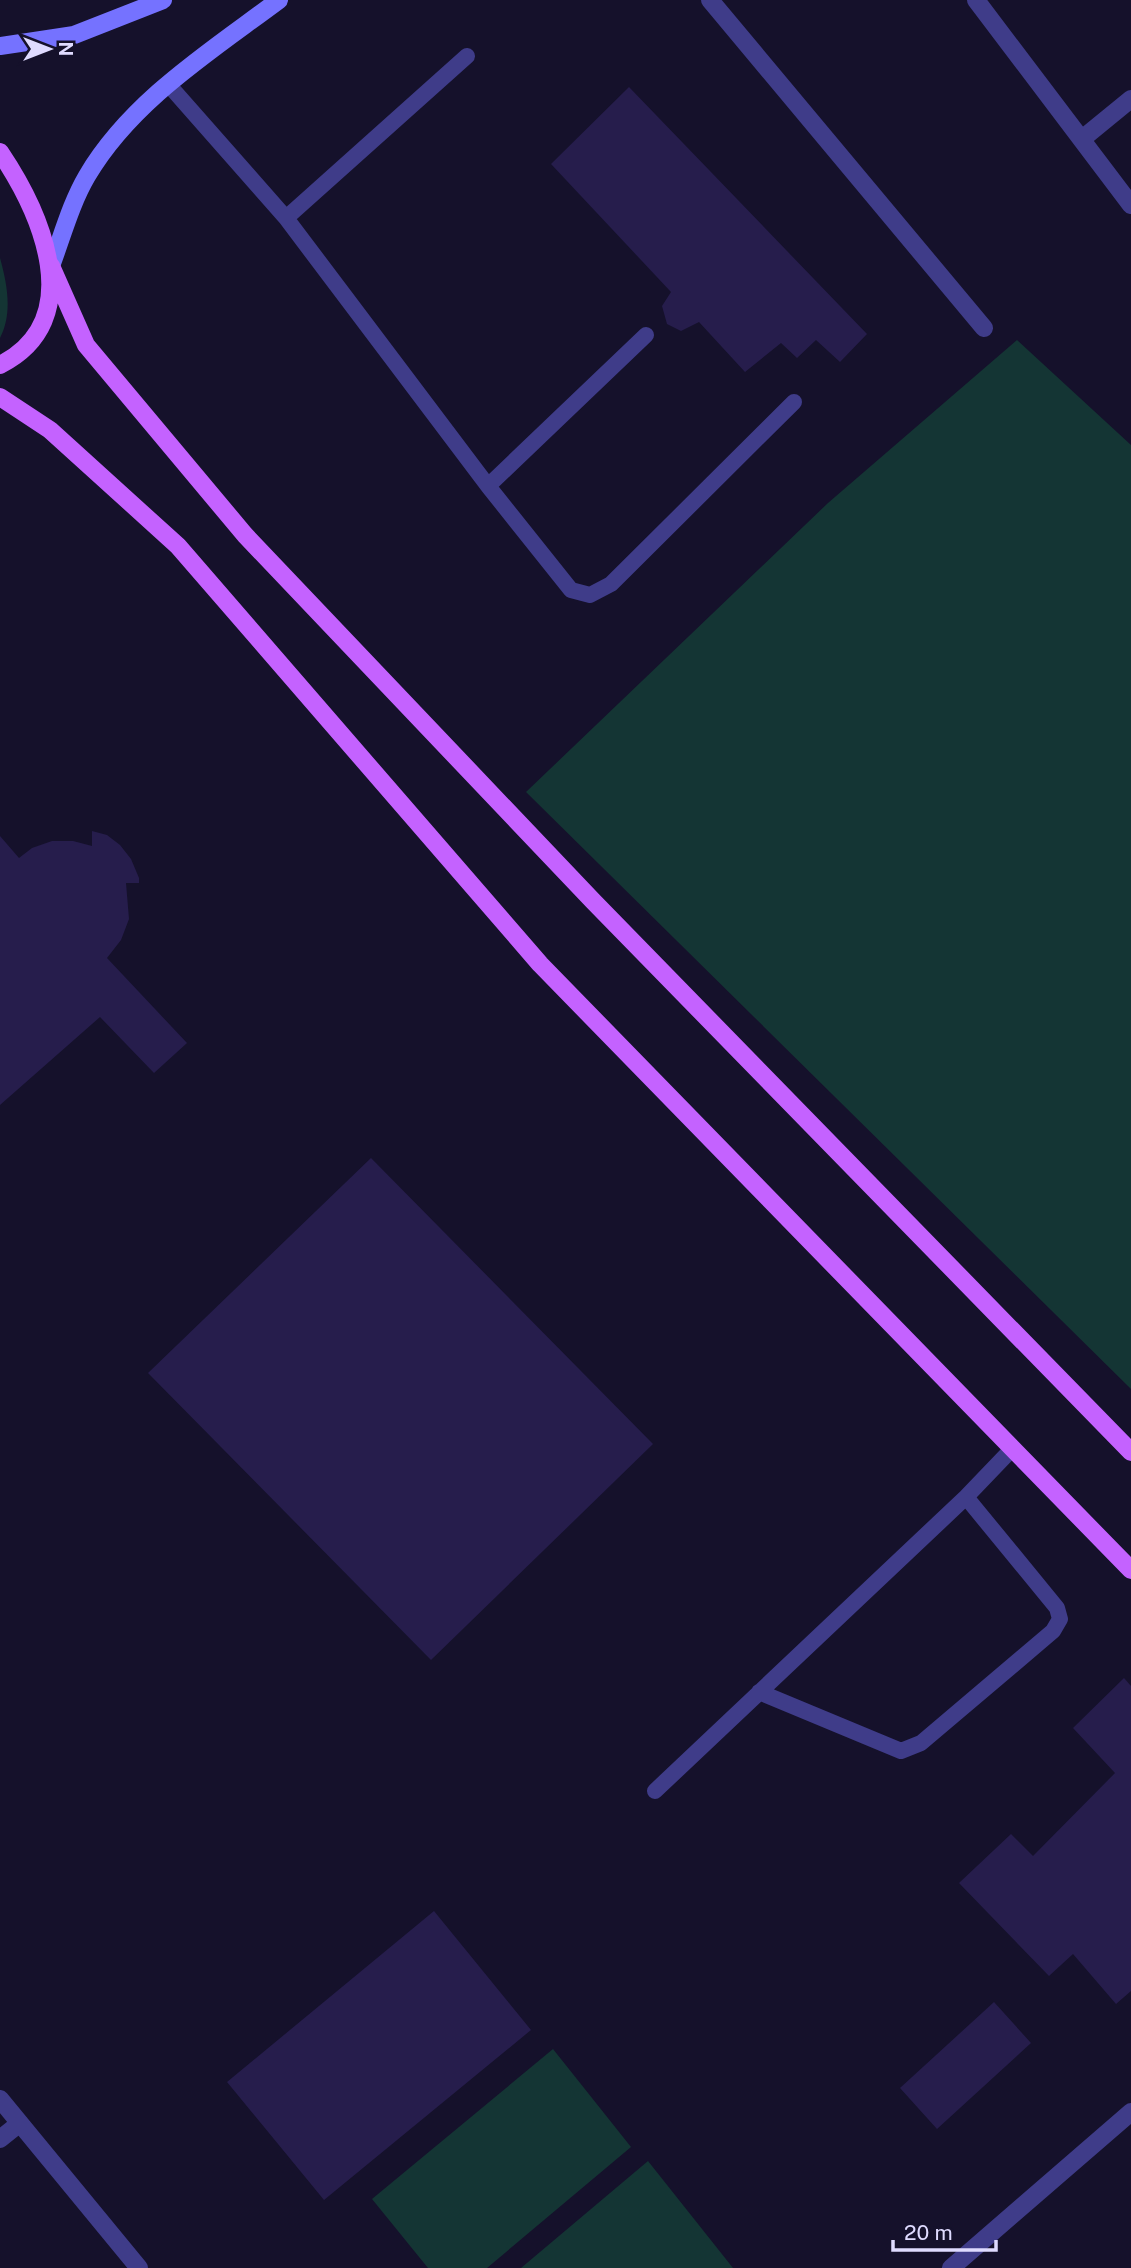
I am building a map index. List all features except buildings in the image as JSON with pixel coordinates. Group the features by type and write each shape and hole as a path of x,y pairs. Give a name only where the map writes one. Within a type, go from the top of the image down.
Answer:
{"main road":[{"path":"0,46 74,35 163,0"},
{"path":"0,365 25,346 38,329 51,288 51,266 86,177 132,118 168,84 279,0"},
{"path":"0,152 22,188 46,244 51,266 86,345 245,536 593,901 1131,1452"},
{"path":"0,397 50,430 178,546 540,964 1131,1570"}],"street":[{"path":"710,0 984,328"},
{"path":"976,0 1131,205"},
{"path":"1082,139 1131,99"},
{"path":"0,2099 139,2268"},
{"path":"951,2268 1131,2112"},
{"path":"0,2139 20,2123"}],"lane":[{"path":"286,218 467,56"},
{"path":"168,84 286,218 488,486 571,590 590,595 611,584 794,402"},
{"path":"488,486 646,335"},
{"path":"655,1791 966,1497 1013,1448"},
{"path":"759,1692 901,1751 921,1743 1053,1631 1060,1619 1057,1608 966,1497"}],"green space":[{"path":"0,258 7,288 8,308 0,338"},
{"path":"1017,340 1131,445 1131,1389 526,792 828,503"},
{"path":"553,2049 631,2147 487,2268 428,2268 372,2199"},
{"path":"648,2161 733,2268 521,2268"}]}
